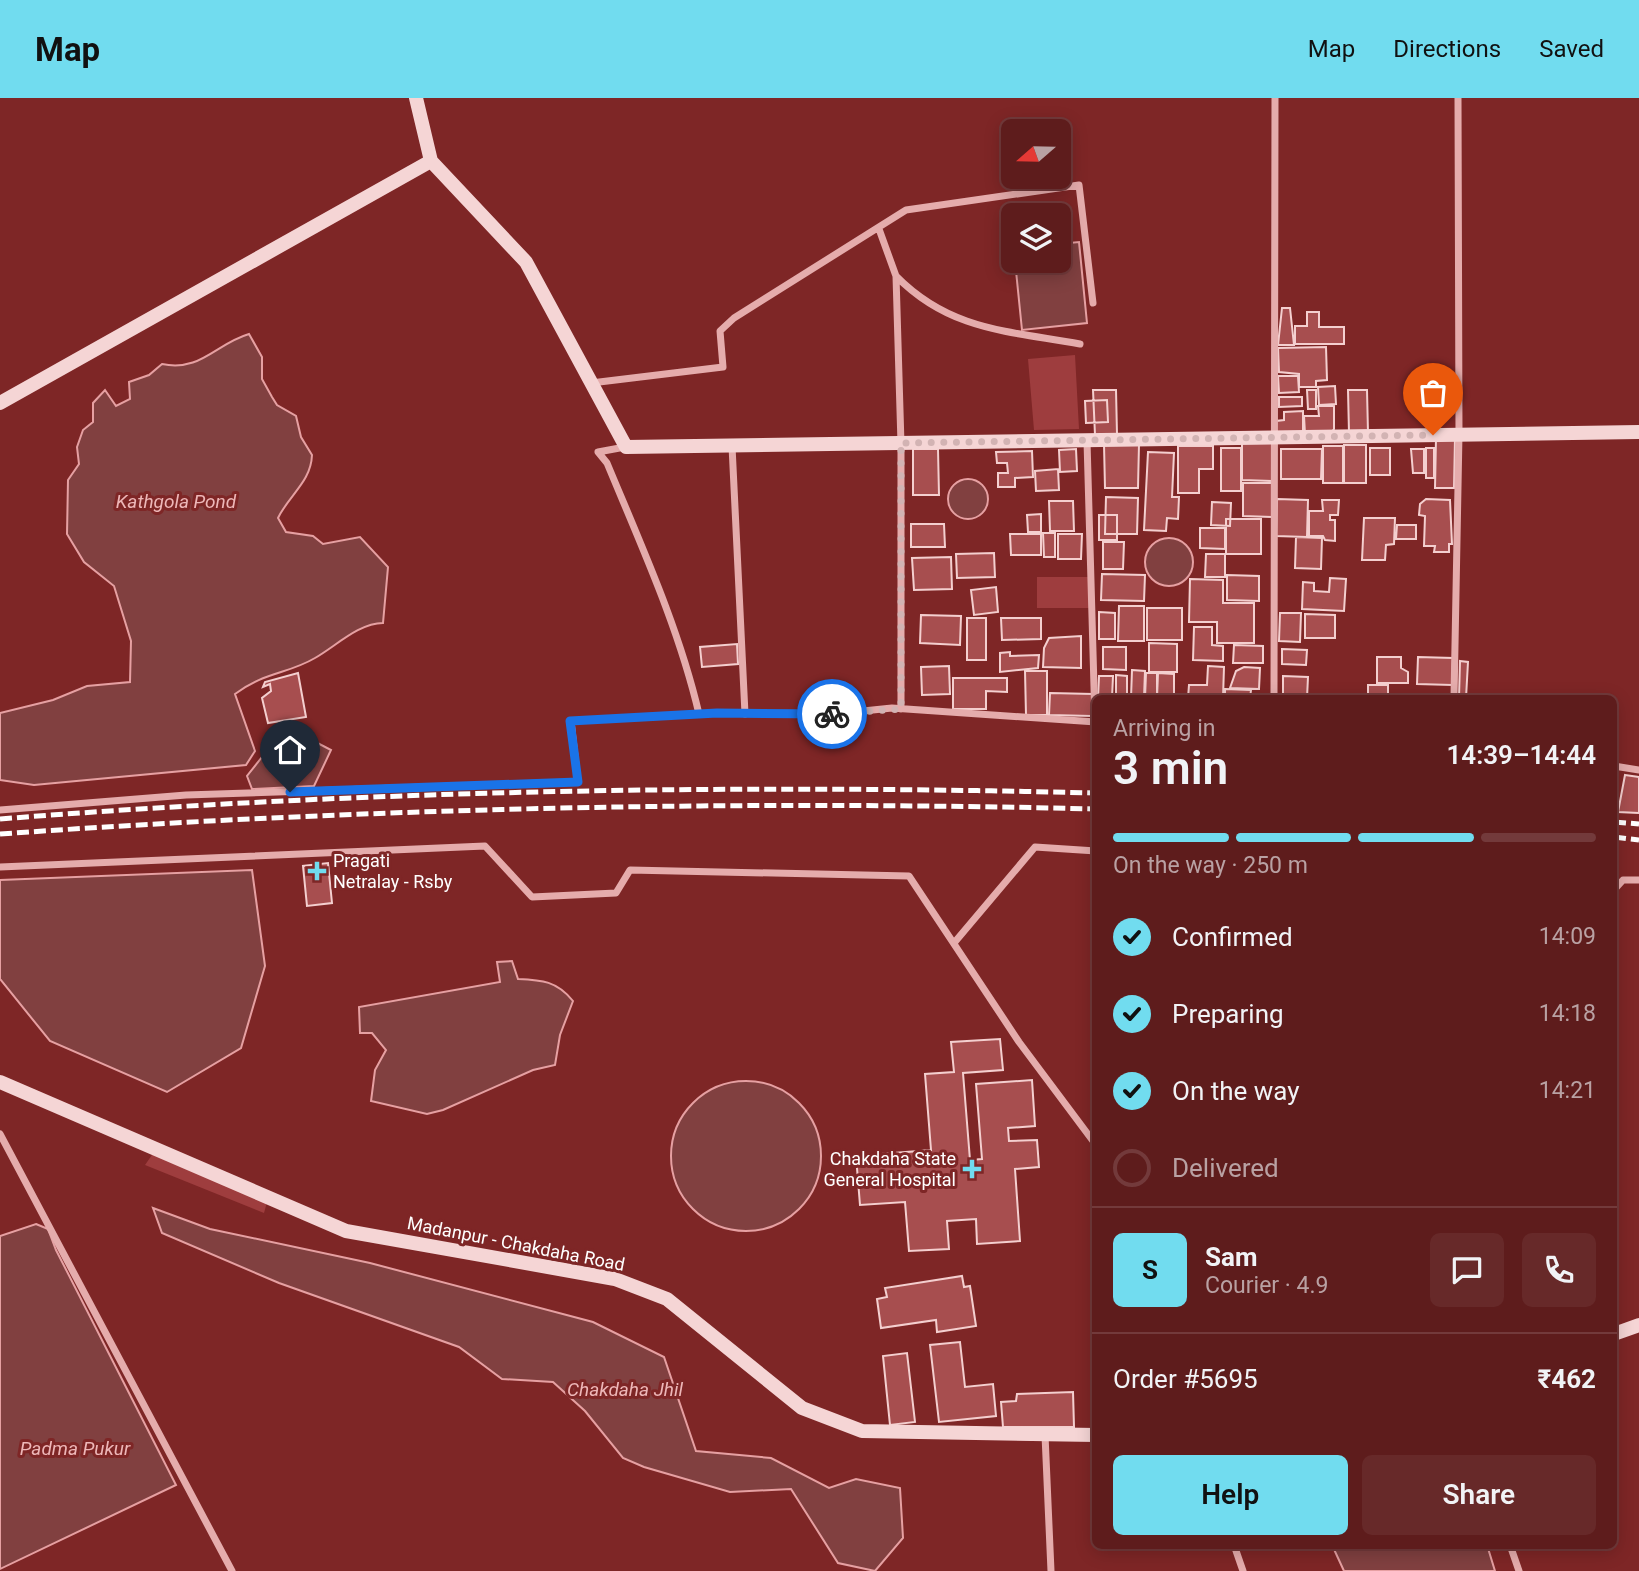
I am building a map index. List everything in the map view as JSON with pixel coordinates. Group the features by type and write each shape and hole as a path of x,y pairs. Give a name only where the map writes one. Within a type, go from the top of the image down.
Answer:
{"main road":[{"path":"416,98 431,162 526,262 626,447 1639,432"},
{"path":"0,403 431,162"},
{"name":"Madanpur - Chakdaha Road","path":"0,1082 346,1231 615,1279 667,1299 802,1408 862,1431 1092,1435"},
{"path":"1617,1333 1639,1325"}],"street":[{"path":"1274,695 1275,98"},
{"path":"1454,695 1459,434 1458,98"},
{"path":"591,383 723,367 720,331 734,318 906,210 1079,186 1093,303"},
{"path":"879,229 896,275 901,443 901,709"},
{"path":"896,275 915,295 972,324 1003,334 1080,344"},
{"path":"1087,441 1094,695"},
{"path":"732,446 745,713"},
{"path":"626,447 598,452 607,463 650,567 689,671 699,714"},
{"path":"0,810 186,795 578,782 570,721 699,714 834,714 901,709 1092,722"},
{"path":"1617,766 1639,770"},
{"path":"0,867 485,846 532,897 615,893 630,870 909,876 1019,1042 1092,1140"},
{"path":"954,943 1035,847 1092,850"},
{"path":"1617,887 1623,880 1639,880"},
{"path":"0,1134 232,1571"},
{"path":"1045,1434 1051,1571"},
{"path":"1235,1549 1243,1571"},
{"path":"1511,1549 1518,1571"}],"shaded area":[{"path":"1075,355 1079,429 1034,430 1028,359"},
{"path":"1037,577 1092,577 1092,608 1037,608"},
{"path":"154,1152 267,1202 264,1213 145,1165"}],"water":[{"path":"1079,242 1087,323 1022,330 1016,273 1071,273 1071,243"},
{"name":"Kathgola Pond","path":"249,334 262,357 262,379 277,405 296,416 301,437 312,455 304,481 278,518 286,532 313,536 323,544 360,537 388,567 383,623 356,631 305,663 256,681 235,694 255,751 246,765 34,785 0,780 0,713 53,700 87,686 130,682 131,641 114,586 84,562 67,534 68,480 79,464 77,447 83,430 93,422 93,403 105,390 116,406 130,399 129,382 149,375 162,364 176,365 198,361"},
{"path":"968,479 976,480 982,485 987,491 987,507 982,513 976,518 968,519 960,518 954,513 949,507 948,499 949,491 954,485 960,480"},
{"path":"1169,538 1186,545 1193,562 1186,579 1169,586 1152,579 1145,562 1152,545"},
{"path":"292,738 308,738 331,750 314,786 252,789 247,776 262,757"},
{"path":"252,870 265,966 241,1048 167,1092 50,1041 0,979 0,880"},
{"path":"512,961 518,979 548,983 561,989 573,1001 560,1035 555,1065 533,1070 443,1110 427,1114 371,1101 375,1070 386,1050 372,1033 360,1033 359,1007 500,982 497,962"},
{"path":"746,1081 775,1086 799,1103 816,1127 821,1156 816,1185 799,1209 775,1226 746,1231 717,1226 693,1209 676,1185 671,1156 676,1127 693,1103 717,1086"},
{"name":"Chakdaha Jhil","path":"153,1208 210,1229 370,1263 593,1322 664,1357 696,1451 771,1458 829,1488 856,1479 900,1488 903,1538 875,1571 838,1563 791,1489 730,1492 644,1467 623,1458 585,1411 553,1382 502,1379 459,1347 279,1283 162,1233"},
{"name":"Padma Pukur","path":"36,1224 48,1229 56,1250 176,1485 0,1569 0,1236"},
{"path":"1334,1549 1488,1549 1495,1571 1344,1571"}],"building":[{"path":"1282,308 1290,308 1294,345 1278,345"},
{"path":"1307,312 1319,312 1319,327 1344,327 1344,344 1295,344 1295,326 1307,326"},
{"path":"1326,347 1327,380 1316,381 1316,387 1299,387 1299,374 1279,372 1278,348"},
{"path":"1278,376 1298,376 1299,392 1279,393"},
{"path":"1335,386 1336,404 1319,405 1318,387"},
{"path":"1093,390 1116,390 1117,434 1095,435"},
{"path":"1307,390 1316,390 1316,409 1308,409"},
{"path":"1348,390 1367,390 1368,433 1349,433"},
{"path":"1279,397 1302,397 1302,406 1279,407"},
{"path":"1107,400 1108,422 1086,423 1085,401"},
{"path":"1318,406 1334,406 1334,429 1331,433 1305,434 1304,416 1319,416"},
{"path":"1303,411 1303,434 1276,435 1276,421 1284,420 1284,412"},
{"path":"1436,438 1455,438 1454,488 1435,488"},
{"path":"1242,443 1272,443 1272,481 1242,480"},
{"path":"1104,444 1139,444 1138,488 1105,488"},
{"path":"1344,445 1366,445 1366,483 1344,483"},
{"path":"1178,446 1213,446 1213,469 1199,469 1199,493 1178,493"},
{"path":"1323,446 1343,446 1343,483 1323,483"},
{"path":"1221,448 1241,448 1241,491 1221,491"},
{"path":"1370,448 1390,448 1390,475 1370,475"},
{"path":"1426,448 1434,448 1434,478 1426,478"},
{"path":"913,449 938,449 939,495 913,495"},
{"path":"1076,449 1077,471 1060,472 1059,450"},
{"path":"1281,449 1322,449 1321,479 1281,479"},
{"path":"1411,449 1424,449 1424,473 1413,473"},
{"path":"1032,451 1033,477 1015,478 1015,487 998,487 998,473 1008,473 1007,463 997,463 996,452"},
{"path":"1148,452 1174,453 1172,497 1179,497 1178,519 1167,518 1166,531 1144,530"},
{"path":"1058,469 1059,490 1036,491 1035,471"},
{"path":"1243,483 1272,483 1272,517 1243,516"},
{"path":"1106,497 1138,498 1137,534 1105,534"},
{"path":"1277,499 1308,500 1307,537 1276,536"},
{"path":"1426,499 1450,500 1452,544 1449,544 1449,552 1434,552 1435,546 1424,546 1425,516 1419,515 1420,504"},
{"path":"1322,500 1339,500 1338,515 1330,515 1330,520 1335,520 1335,541 1325,540 1323,536 1309,536 1309,511 1323,511"},
{"path":"1049,501 1073,501 1074,531 1050,531"},
{"path":"1212,502 1231,503 1230,526 1211,525"},
{"path":"1041,514 1041,532 1028,532 1027,515"},
{"path":"1099,515 1117,515 1117,540 1099,540"},
{"path":"1364,518 1395,518 1394,544 1386,545 1385,560 1362,560"},
{"path":"1226,519 1261,519 1261,554 1226,554"},
{"path":"911,524 944,524 945,547 911,547"},
{"path":"1397,525 1416,525 1416,539 1396,539"},
{"path":"1200,528 1225,528 1225,549 1200,548"},
{"path":"1043,533 1055,533 1055,557 1044,557"},
{"path":"1010,534 1041,534 1041,555 1011,555"},
{"path":"1058,534 1082,534 1081,559 1058,559"},
{"path":"1296,537 1322,538 1321,569 1295,568"},
{"path":"1103,542 1124,542 1123,569 1103,569"},
{"path":"994,553 995,577 957,578 956,554"},
{"path":"1206,554 1225,554 1225,577 1205,577"},
{"path":"951,557 952,589 914,590 912,558"},
{"path":"1102,574 1145,575 1144,601 1101,600"},
{"path":"1227,575 1259,576 1259,601 1227,600"},
{"path":"1330,578 1346,579 1344,611 1302,609 1303,582 1314,583 1314,591 1329,592"},
{"path":"1190,579 1223,580 1223,603 1254,603 1254,643 1217,643 1217,622 1189,622"},
{"path":"996,587 998,612 974,615 971,590"},
{"path":"1119,606 1144,606 1144,641 1118,641"},
{"path":"1147,608 1182,608 1182,640 1147,640"},
{"path":"1099,612 1115,613 1115,639 1099,639"},
{"path":"1280,613 1301,613 1300,642 1279,641"},
{"path":"1305,614 1335,615 1335,638 1305,638"},
{"path":"921,615 961,616 960,645 920,643"},
{"path":"967,618 986,618 986,660 967,660"},
{"path":"1001,618 1041,618 1041,639 1002,640"},
{"path":"1194,627 1212,627 1212,645 1223,646 1223,661 1193,660"},
{"path":"1081,636 1081,668 1043,667 1044,648 1049,638"},
{"path":"1149,643 1177,644 1177,672 1149,672"},
{"path":"737,644 738,664 702,667 700,647"},
{"path":"1234,645 1263,646 1263,663 1233,663"},
{"path":"1103,647 1126,647 1126,670 1103,669"},
{"path":"1282,649 1307,650 1306,665 1282,664"},
{"path":"1010,652 1010,656 1039,655 1038,668 1000,672 1000,653"},
{"path":"1377,657 1401,657 1401,668 1408,672 1408,683 1377,683"},
{"path":"1418,657 1453,658 1452,685 1417,684"},
{"path":"1460,661 1468,662 1466,695 1459,695"},
{"path":"949,666 950,694 922,695 921,667"},
{"path":"1208,666 1224,667 1223,695 1188,695 1189,685 1207,685"},
{"path":"1244,667 1260,668 1259,689 1230,688 1236,671"},
{"path":"1132,670 1145,671 1144,695 1131,695"},
{"path":"1025,671 1047,671 1047,715 1026,715"},
{"path":"298,673 306,717 268,723 262,698 271,691 270,684 263,687 265,682"},
{"path":"1146,673 1157,673 1157,695 1145,695"},
{"path":"1158,673 1174,674 1174,695 1157,695"},
{"path":"1116,675 1127,676 1127,695 1116,695"},
{"path":"1099,676 1113,676 1112,695 1098,695"},
{"path":"1283,676 1308,677 1307,695 1283,695"},
{"path":"953,678 1007,678 1007,692 986,691 986,709 953,709"},
{"path":"1368,685 1388,685 1388,695 1368,695"},
{"path":"1225,689 1251,690 1250,695 1225,695"},
{"path":"1050,693 1093,694 1092,716 1049,715"},
{"path":"1625,775 1639,777 1639,813 1618,812"},
{"path":"328,863 332,903 307,906 303,866"},
{"path":"1000,1039 1003,1070 963,1073 970,1160 982,1159 976,1084 1032,1080 1035,1126 1008,1128 1009,1141 1037,1140 1039,1167 1015,1169 1020,1241 977,1244 976,1219 947,1221 949,1249 909,1251 905,1202 860,1205 856,1156 931,1150 925,1074 954,1072 951,1042"},
{"path":"962,1276 964,1287 970,1286 976,1326 937,1332 936,1320 881,1328 877,1299 887,1297 885,1288"},
{"path":"960,1342 965,1387 993,1384 996,1416 939,1422 930,1345"},
{"path":"907,1353 915,1422 890,1425 883,1356"},
{"path":"1073,1392 1074,1427 1003,1427 1001,1402 1016,1401 1017,1394"}],"railway":[{"path":"0,819 273,801 547,792 822,789 1092,793"},
{"path":"0,834 274,818 548,808 822,805 1092,809"},
{"path":"1617,822 1639,824"},
{"path":"1617,837 1639,840"}],"way so far":[{"path":"832,714 901,709 901,443 1433,435"}],"place":[{"name":"Pragati Netralay - Rsby","path":"317,871"},
{"name":"Chakdaha State General Hospital","path":"972,1169"}],"route":[{"path":"290,792 578,782 570,721 717,713 832,714"}]}
